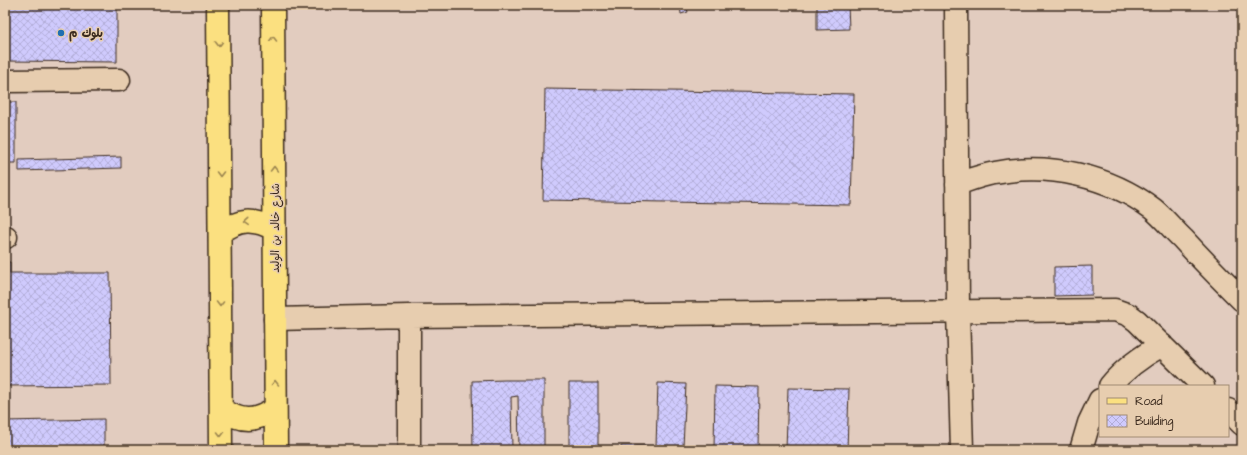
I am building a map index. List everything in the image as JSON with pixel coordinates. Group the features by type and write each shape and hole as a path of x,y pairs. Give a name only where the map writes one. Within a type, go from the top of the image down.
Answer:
{"main road":[{"path":"218,5 221,450"},
{"name":"شارع خالد بن الوليد","path":"273,5 276,450"},
{"path":"220,233 230,226 241,222 252,221 264,224 274,230"},
{"path":"221,408 230,416 242,419 254,419 265,416 275,410"}],"lane":[{"path":"956,5 958,312 962,450"},
{"path":"5,80 120,80"},
{"path":"957,184 994,173 1033,169 1052,170 1096,179 1136,198 1154,210 1242,300"},
{"path":"275,319 409,316 1115,310 1129,315 1202,385"},
{"path":"409,316 409,450"},
{"path":"1111,385 1142,356 1162,345"},
{"path":"1081,450 1089,423 1099,402"},
{"path":"1229,411 1242,424"}],"building":[{"name":"بلوك م","path":"5,5 117,5 117,62 5,61"},
{"path":"680,5 686,5 688,12 681,14"},
{"path":"817,5 848,5 849,29 817,30"},
{"path":"545,89 854,94 851,205 543,200"},
{"path":"5,102 16,102 16,163 5,163"},
{"path":"121,157 121,168 19,171 19,160"},
{"path":"5,262 10,262 10,273 110,273 111,385 5,386"},
{"path":"1092,266 1092,295 1054,296 1054,267"},
{"path":"544,380 544,450 519,450 518,396 511,397 512,450 473,450 472,381"},
{"path":"569,383 598,383 598,450 569,450"},
{"path":"658,383 686,384 683,447 656,446"},
{"path":"715,386 759,387 758,450 714,450"},
{"path":"788,388 849,389 847,450 786,450"},
{"path":"104,419 104,450 5,450 5,421"},
{"path":"621,446 647,446 647,450 621,450"}],"place":[{"name":"بلوك م","path":"61,33"}]}
